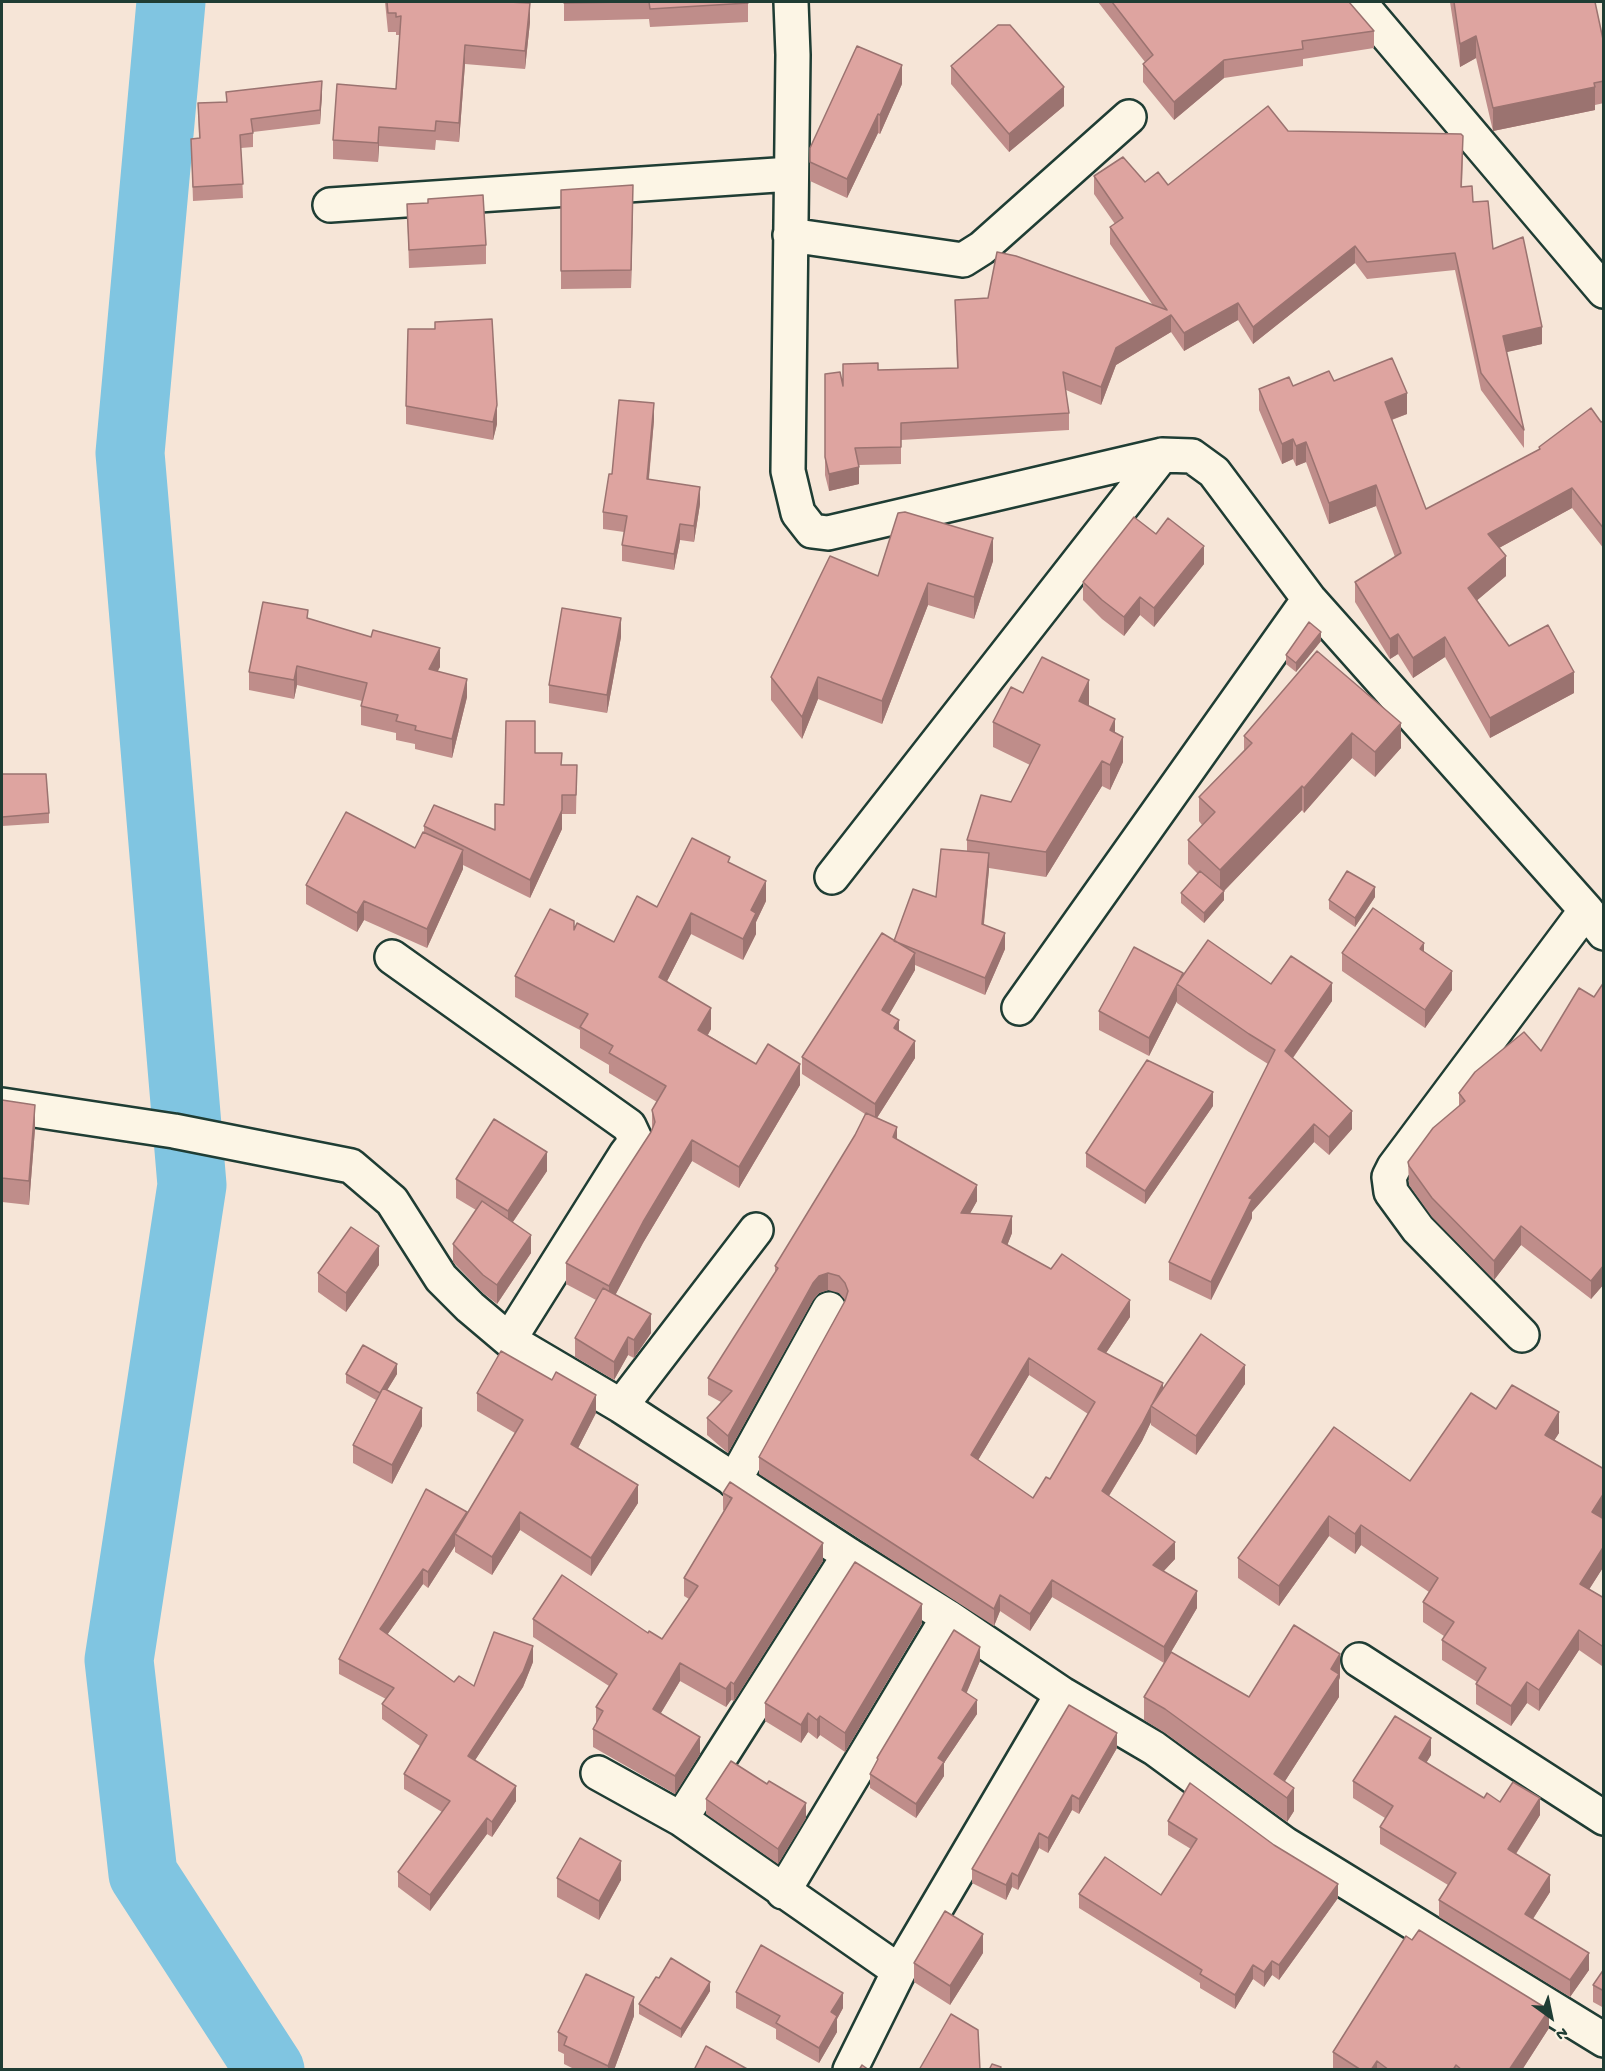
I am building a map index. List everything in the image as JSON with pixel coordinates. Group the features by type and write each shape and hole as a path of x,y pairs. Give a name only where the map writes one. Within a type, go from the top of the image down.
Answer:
{"street":[{"path":"791,2 793,55 788,471 798,513 812,531 828,533 1162,454 1192,456 1214,472 1309,599 1595,922 1394,1167 1389,1177 1391,1192 1418,1228 1522,1335"},
{"path":"1359,2 1604,291"},
{"path":"790,235 963,260 982,248 1129,117"},
{"path":"330,205 791,174"},
{"path":"832,877 1162,454"},
{"path":"1019,1008 1309,599"},
{"path":"392,957 629,1126 636,1141 509,1340"},
{"path":"2,1105 174,1131 351,1166 392,1202 441,1278 509,1340 621,1406 948,1617 1062,1694 1154,1748 1285,1844 1604,2040"},
{"path":"621,1406 756,1230"},
{"path":"734,1481 829,1309"},
{"path":"681,1819 849,1555"},
{"path":"783,1892 948,1617"},
{"path":"1359,1660 1604,1818"},
{"path":"850,2070 899,1971 1062,1694"},
{"path":"598,1773 681,1819 899,1971"}],"building":[{"path":"387,2 530,3 525,51 465,45 459,123 436,121 435,131 379,127 378,143 333,140 337,84 396,89 401,16 396,17 396,13 388,13"},
{"path":"564,2 627,2 564,3"},
{"path":"649,2 748,2 748,3 650,9"},
{"path":"1112,2 1349,2 1374,31 1302,41 1303,49 1224,60 1174,102 1143,64 1153,55"},
{"path":"1454,2 1595,2 1604,44 1604,81 1594,83 1595,87 1493,108 1476,36 1460,44"},
{"path":"998,25 1010,25 1064,87 1009,134 951,66"},
{"path":"857,46 902,65 880,115 878,114 847,179 810,162 810,148"},
{"path":"322,81 320,110 251,119 253,133 240,135 243,184 193,187 191,139 200,138 198,103 227,102 226,92"},
{"path":"1268,106 1288,131 1461,134 1463,136 1461,187 1472,186 1473,202 1488,201 1493,249 1523,237 1542,327 1503,336 1524,430 1481,373 1455,253 1367,262 1355,246 1253,327 1238,303 1184,333 1171,315 1116,348 1101,387 1063,372 1069,413 901,423 901,447 855,448 859,467 829,474 825,457 825,374 840,372 843,386 843,364 878,363 878,370 958,368 955,300 988,298 997,252 1016,256 1167,310 1110,227 1123,218 1094,176 1123,157 1145,182 1158,172 1168,185"},
{"path":"633,185 631,270 561,271 561,190"},
{"path":"483,195 486,245 409,250 407,204 428,203 428,199"},
{"path":"492,319 497,405 493,422 406,406 408,329 435,329 435,322"},
{"path":"1392,358 1407,393 1385,402 1426,509 1540,449 1539,447 1591,408 1601,422 1604,421 1604,529 1572,488 1488,534 1506,556 1468,588 1509,646 1548,625 1574,672 1490,718 1445,637 1413,658 1398,634 1390,639 1355,582 1401,553 1376,485 1329,503 1306,442 1296,446 1293,439 1282,444 1259,389 1289,377 1293,386 1329,371 1334,381"},
{"path":"619,400 654,403 647,479 700,487 694,526 680,524 674,554 622,545 627,516 603,512 609,474 612,474"},
{"path":"905,512 993,538 974,597 928,583 882,701 818,677 802,717 771,677 830,556 878,576 898,513"},
{"path":"1134,517 1156,534 1168,518 1204,546 1154,608 1140,597 1124,617 1083,582"},
{"path":"263,602 308,610 307,618 371,637 373,630 440,648 429,669 467,679 452,739 415,730 416,726 396,721 398,715 361,706 367,683 297,666 294,680 249,672"},
{"path":"562,608 621,618 607,695 549,685"},
{"path":"1309,622 1321,632 1296,663 1286,655"},
{"path":"1317,651 1401,723 1375,752 1352,733 1304,788 1302,786 1220,870 1188,840 1215,812 1199,797 1252,743 1244,736"},
{"path":"1042,657 1089,680 1079,701 1115,719 1110,730 1123,737 1110,765 1102,761 1046,852 967,840 981,795 1011,802 1040,745 993,722 1011,687 1023,693"},
{"path":"506,721 535,721 535,753 562,753 561,765 577,765 576,795 562,795 562,810 530,880 424,826 434,805 495,830 495,804 504,805"},
{"path":"2,774 46,774 49,813 2,817"},
{"path":"346,812 415,848 423,832 463,850 427,929 364,901 357,913 306,885"},
{"path":"692,838 730,857 728,862 766,881 751,910 756,913 743,939 691,913 659,977 711,1008 698,1030 756,1064 768,1044 800,1064 739,1167 692,1140 643,1222 609,1286 566,1263 651,1132 655,1122 652,1110 666,1086 609,1053 613,1046 580,1027 588,1014 515,976 550,909 574,921 574,930 577,923 614,942 637,896 657,907"},
{"path":"941,849 989,853 982,924 1005,933 985,978 894,941 913,889 936,897"},
{"path":"1200,871 1224,891 1204,913 1181,893"},
{"path":"1347,871 1375,887 1355,918 1329,900"},
{"path":"1373,908 1424,943 1420,949 1452,971 1425,1010 1342,953"},
{"path":"882,933 915,953 882,1010 899,1020 894,1028 915,1041 875,1104 802,1057"},
{"path":"1208,940 1271,984 1291,956 1332,983 1285,1051 1352,1111 1329,1137 1314,1124 1249,1198 1252,1199 1211,1282 1169,1262 1275,1050 1177,984"},
{"path":"1134,947 1183,973 1149,1038 1099,1011"},
{"path":"1604,982 1604,1265 1591,1281 1521,1226 1494,1261 1432,1198 1408,1162 1433,1128 1465,1101 1459,1093 1475,1072 1524,1032 1541,1051 1579,988 1594,997"},
{"path":"1147,1060 1213,1092 1145,1191 1086,1153"},
{"path":"2,1100 35,1105 29,1181 2,1178"},
{"path":"866,1113 897,1127 893,1137 977,1185 961,1213 1012,1216 1002,1242 1051,1269 1062,1254 1130,1300 1098,1349 1163,1383 1142,1424 1102,1491 1175,1542 1153,1565 1197,1591 1164,1647 1052,1580 1030,1614 1000,1595 994,1609 759,1457 845,1301 848,1291 839,1276 828,1273 819,1276 813,1283 728,1436 707,1418 732,1391 708,1378 778,1268 775,1266","holes":["1029,1358 1095,1402 1050,1479 1046,1477 1033,1498 971,1455"]},
{"path":"494,1119 547,1152 508,1211 456,1179"},
{"path":"482,1201 531,1235 497,1285 483,1275 453,1244"},
{"path":"351,1227 379,1246 346,1293 318,1273"},
{"path":"603,1288 651,1314 634,1340 628,1337 614,1362 575,1338"},
{"path":"1201,1334 1245,1365 1196,1436 1151,1406"},
{"path":"363,1345 397,1364 380,1393 346,1374"},
{"path":"501,1351 552,1380 556,1372 596,1395 571,1444 638,1485 591,1558 520,1512 492,1557 455,1534 523,1420 477,1393"},
{"path":"1512,1385 1559,1412 1545,1435 1604,1469 1604,1493 1592,1512 1604,1519 1604,1546 1580,1584 1604,1598 1604,1643 1602,1646 1579,1630 1539,1690 1527,1682 1511,1706 1476,1684 1486,1668 1442,1640 1454,1622 1423,1602 1438,1578 1361,1525 1355,1534 1329,1516 1279,1586 1238,1558 1334,1427 1410,1481 1471,1393 1496,1409"},
{"path":"383,1388 422,1408 392,1465 353,1445"},
{"path":"730,1482 823,1543 734,1684 731,1682 726,1689 680,1663 653,1709 700,1737 675,1776 593,1729 603,1711 596,1707 617,1674 533,1619 562,1575 648,1633 649,1631 662,1639 698,1586 684,1578 732,1498 723,1493"},
{"path":"426,1489 467,1512 428,1572 423,1569 380,1629 454,1682 459,1676 474,1686 494,1632 533,1646 523,1672 468,1756 516,1786 492,1822 487,1818 430,1895 398,1872 450,1801 404,1774 427,1735 382,1704 394,1688 339,1659"},
{"path":"855,1562 922,1604 845,1733 820,1716 817,1720 808,1713 801,1725 765,1703"},
{"path":"1294,1625 1340,1654 1331,1669 1339,1674 1274,1774 1294,1788 1287,1798 1165,1709 1144,1697 1171,1652 1249,1697"},
{"path":"954,1630 980,1647 962,1690 977,1700 938,1758 944,1762 916,1804 870,1774 877,1758"},
{"path":"1069,1705 1117,1733 1079,1799 1072,1795 1048,1838 1039,1833 1018,1876 1012,1873 1006,1885 972,1869"},
{"path":"1395,1716 1431,1738 1419,1758 1484,1798 1487,1793 1500,1802 1513,1782 1540,1798 1508,1849 1550,1875 1525,1914 1589,1953 1570,1980 1439,1900 1456,1873 1380,1827 1393,1806 1353,1781"},
{"path":"731,1761 767,1784 769,1781 806,1803 778,1849 706,1799"},
{"path":"1190,1783 1274,1845 1338,1884 1279,1965 1272,1961 1264,1972 1253,1965 1235,1995 1200,1974 1202,1970 1079,1894 1105,1857 1161,1895 1197,1839 1168,1821"},
{"path":"580,1838 621,1861 599,1901 557,1878"},
{"path":"945,1911 983,1934 950,1986 914,1963"},
{"path":"1419,1930 1549,2010 1509,2070 1462,2070 1456,2065 1453,2070 1389,2070 1377,2061 1371,2070 1361,2070 1333,2052 1406,1936 1412,1940"},
{"path":"761,1945 843,1993 831,2012 837,2016 819,2048 776,2023 780,2016 736,1992"},
{"path":"671,1958 710,1982 681,2029 639,2004"},
{"path":"1604,1969 1604,1991 1593,1985"},
{"path":"586,1974 634,1997 608,2066 564,2045 567,2037 558,2032"},
{"path":"951,2014 978,2030 980,2070 919,2070"},
{"path":"706,2046 749,2070 694,2070"},
{"path":"992,2064 1001,2067 1000,2070 989,2070"},
{"path":"862,2065 869,2070 859,2070"}],"waterway":[{"path":"171,2 130,453 192,1185 119,1660 143,1874 270,2070"}]}
